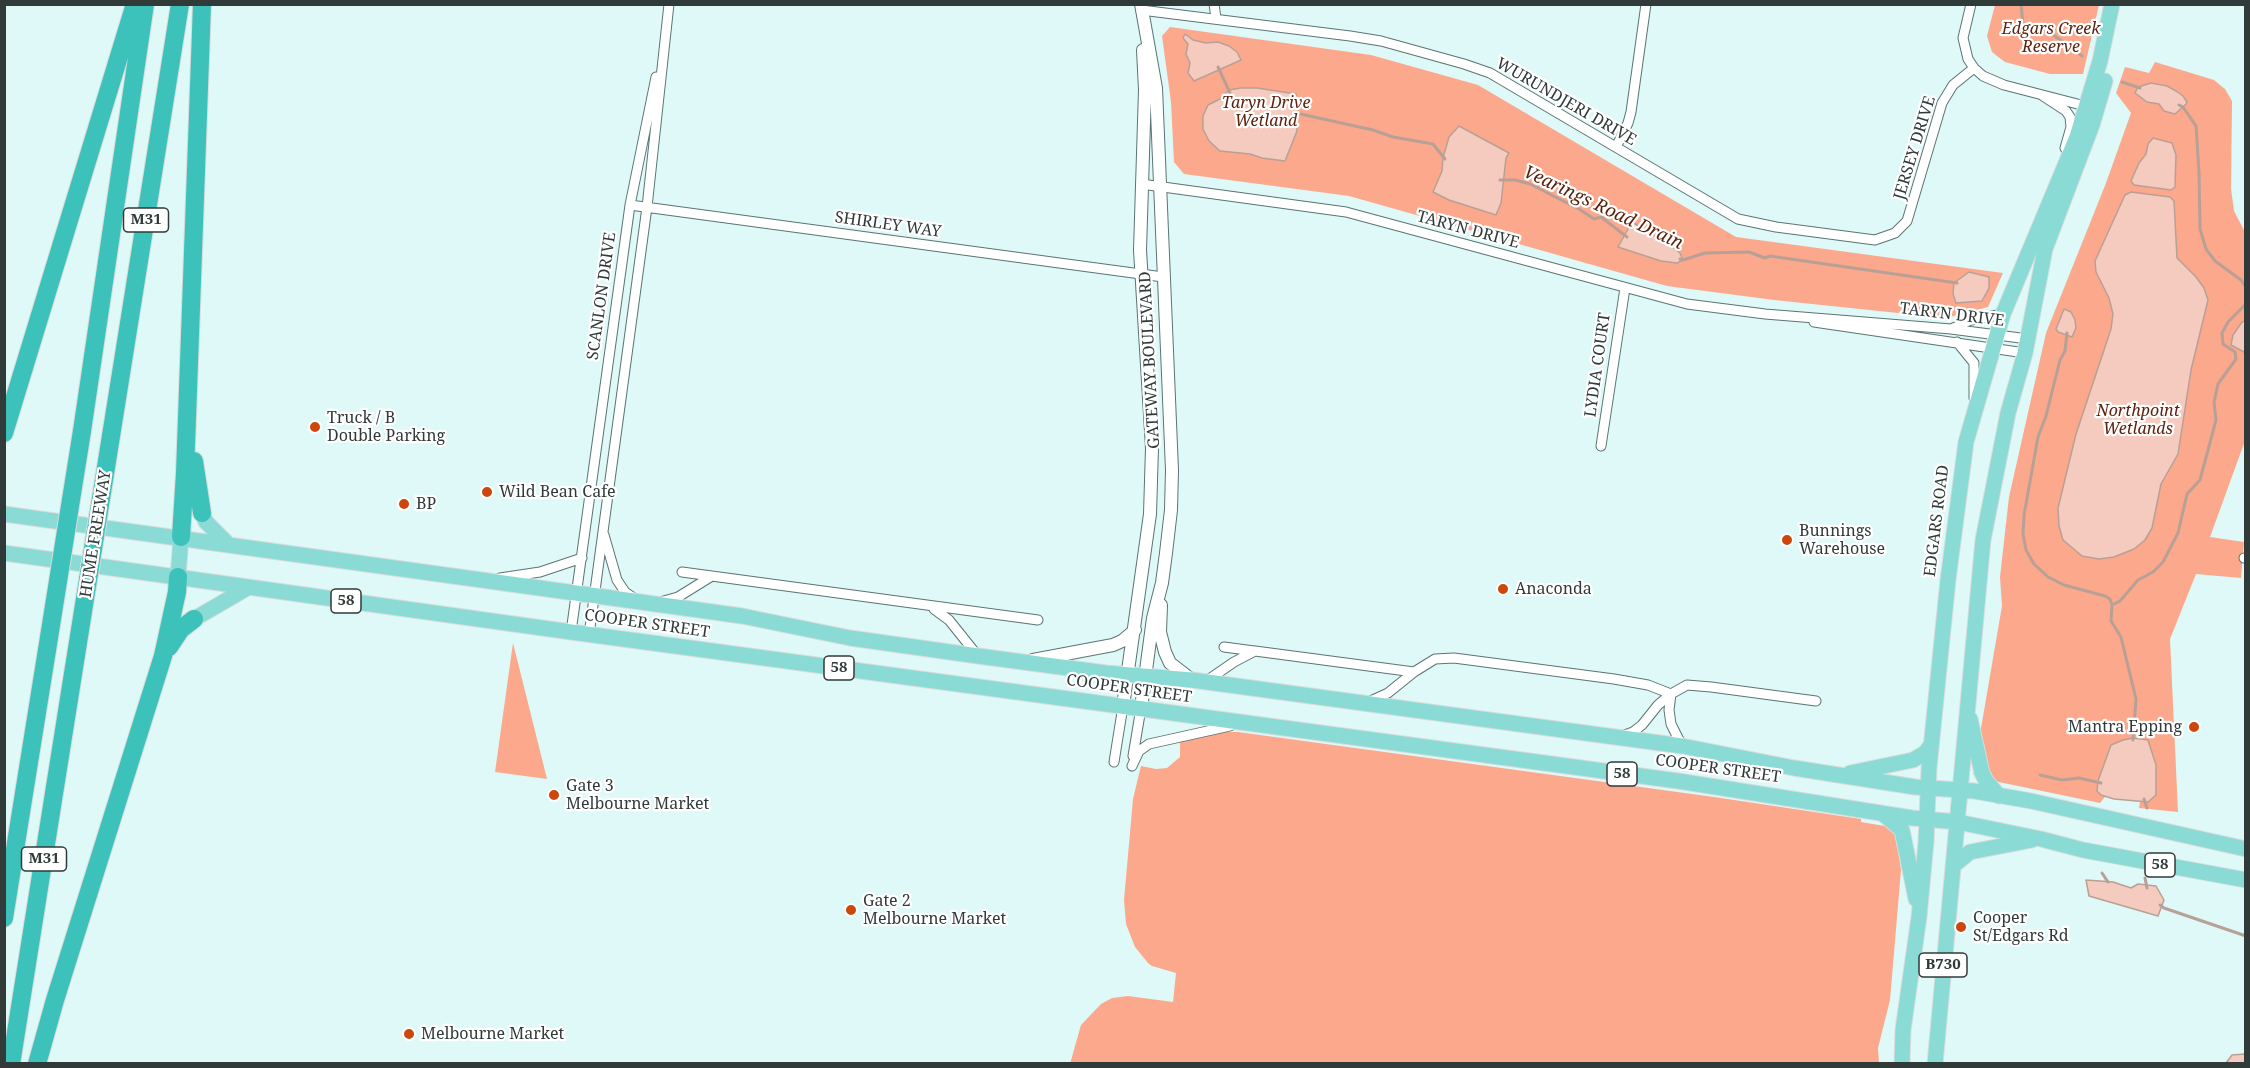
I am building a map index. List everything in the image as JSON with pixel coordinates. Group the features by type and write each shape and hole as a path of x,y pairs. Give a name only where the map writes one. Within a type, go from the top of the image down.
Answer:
{"highway":[{"path":"4,434 135,4"},
{"name":"HUME FREEWAY","path":"4,918 82,431 146,4"},
{"name":"HUME FREEWAY","path":"11,1064 180,4"},
{"path":"181,537 202,4"},
{"path":"189,360 194,472 202,513"},
{"path":"37,1064 55,999 163,656 177,592 178,577"},
{"path":"163,656 173,638 194,619"}],"main road":[{"name":"EDGARS ROAD","path":"1902,1064 1906,1008 1919,917 1928,819 1931,745 1958,487 1966,442 2003,314 2077,137 2091,109 2112,4"},
{"name":"EDGARS ROAD","path":"1935,1064 1983,540 2008,413 2027,346 2045,249 2091,109 2110,62 2121,4"},
{"name":"COOPER STREET","path":"4,513 655,603 742,616 850,638 1020,662 1199,681 1682,746 1841,775 2031,801 2241,846"},
{"path":"202,513 206,522 228,544"},
{"path":"178,577 181,537"},
{"name":"COOPER STREET","path":"4,553 1690,783 1881,813 1958,822 2084,850 2246,880"},
{"path":"194,619 249,587"},
{"path":"1967,710 1982,773 1999,796"},
{"path":"1841,775 1913,760 1925,753 1931,745"},
{"path":"1881,813 1902,830 1919,917"},
{"path":"1953,866 1976,850 2041,839"}],"street":[{"name":"SCANLON DRIVE","path":"589,634 648,207 669,4"},
{"path":"1214,4 1216,18"},
{"path":"1616,147 1631,112 1646,4"},
{"path":"1971,4 1963,38 1968,58 1974,68 1993,81 2091,109"},
{"name":"WURUNDJERI DRIVE","path":"1141,7 1370,39 1464,64 1490,74 1738,219 1776,228 1867,239 1883,239 1891,235"},
{"name":"GATEWAY BOULEVARD","path":"1123,706 1150,514 1152,448 1142,276 1141,184 1146,90 1141,7"},
{"name":"GATEWAY BOULEVARD","path":"1141,7 1156,88 1171,446 1171,510 1162,583 1153,618 1141,708"},
{"name":"SCANLON DRIVE","path":"571,632 630,204 664,41"},
{"name":"JERSEY DRIVE","path":"1891,235 1900,229 1911,211 1942,103 1953,85 1974,68"},
{"path":"2030,249 2038,214 2060,162 2071,127 2068,113 2043,96"},
{"name":"TARYN DRIVE","path":"1141,184 1346,212 1687,304 1765,314 1869,332 1957,342 1994,341 2027,346"},
{"name":"SHIRLEY WAY","path":"630,204 1142,276 1163,277"},
{"name":"LYDIA COURT","path":"1601,446 1625,288"},
{"name":"TARYN DRIVE","path":"1765,314 1951,329 1994,341 2027,346"},
{"path":"1951,329 1971,320 2003,314"},
{"path":"1957,342 1974,363 1973,412"},
{"path":"1152,448 1171,446"},
{"name":"SCANLON DRIVE","path":"603,530 617,580 625,592 638,601"},
{"path":"485,580 540,572 582,558"},
{"path":"682,572 1038,620"},
{"path":"655,603 678,597 712,576"},
{"path":"1162,583 1161,632 1164,652 1170,663 1199,681"},
{"path":"926,606 949,620 978,656"},
{"path":"1020,662 1113,645 1135,630"},
{"path":"1224,647 1414,672"},
{"name":"COOPER STREET","path":"1199,681 1255,651"},
{"path":"1364,704 1388,693 1435,659 1455,658 1614,679 1648,685 1671,694"},
{"path":"1620,737 1633,732 1642,725 1658,705 1679,688 1695,685 1816,701"},
{"name":"COOPER STREET","path":"1671,694 1668,710 1671,724 1682,746"},
{"path":"1114,762 1123,706"},
{"path":"1141,708 1132,766 1139,751 1149,744 1218,727 1249,723"}],"green space":[{"name":"Edgars Creek Reserve","path":"1995,5 2099,5 2083,74 2050,74 2005,62 1997,56 1992,52 1987,36"},
{"name":"Taryn Drive Wetland","path":"1170,27 1371,55 1478,85 1736,237 2003,273 1988,307 1946,318 1774,300 1667,286 1349,196 1184,174 1174,162 1171,102 1162,36"},
{"name":"Northpoint Wetlands","path":"2155,62 2214,80 2225,89 2232,101 2231,189 2234,211 2246,234 2246,438 2210,537 2244,542 2241,578 2196,574 2170,639 2178,812 2139,808 2140,802 2124,774 2100,803 1994,781 1991,772 1973,775 2002,606 2000,577 2009,497 2046,333 2106,183 2131,113 2116,93 2125,67 2149,73"},
{"path":"513,643 547,779 495,772"},
{"path":"1223,732 1238,732 1714,797 1861,819 1861,822 1890,827 1895,830 1901,870 1890,1000 1878,1048 1879,1063 1070,1064 1081,1025 1101,1004 1112,998 1128,996 1173,1002 1176,973 1148,963 1135,947 1126,924 1124,900 1133,799 1141,766 1156,769 1167,768 1180,757 1180,741"}],"shaded area":[{"path":"1185,34 1193,40 1206,43 1218,42 1229,46 1237,52 1241,60 1194,81 1188,73 1190,63 1186,54 1188,44 1183,38"},
{"path":"2151,83 2167,86 2176,91 2183,96 2186,104 2175,114 2164,111 2159,104 2147,102 2135,93 2138,87"},
{"path":"1241,88 1296,94 1297,131 1285,161 1220,151 1209,141 1203,129 1203,116 1208,105 1220,99 1229,90"},
{"path":"1459,126 1509,153 1506,158 1501,203 1496,215 1449,200 1433,192 1442,171 1449,137"},
{"path":"2153,138 2172,143 2176,155 2175,187 2171,190 2134,185 2131,181"},
{"path":"2131,192 2170,197 2174,201 2177,258 2196,277 2204,288 2208,300 2191,370 2178,454 2161,484 2152,528 2145,540 2134,549 2114,557 2099,559 2082,556 2063,540 2058,508 2076,434 2111,329 2113,314 2109,298 2096,272 2095,261 2125,195"},
{"path":"1632,222 1670,245 1680,253 1683,260 1677,263 1661,261 1618,247"},
{"path":"1969,272 1989,277 1989,288 1982,301 1956,303 1953,294 1954,283"},
{"path":"2064,309 2071,312 2075,320 2076,328 2072,337 2056,329"},
{"path":"2245,321 2244,352 2231,345 2233,335"},
{"path":"2133,738 2148,740 2156,765 2156,795 2148,802 2114,799 2101,795 2097,791 2098,781 2111,745"},
{"path":"2086,880 2113,882 2131,888 2138,884 2156,886 2164,900 2158,916 2089,896"},
{"path":"2245,1054 2245,1063 2226,1063 2232,1055"}],"waterway":[{"path":"2021,4 2023,24 2034,32 2045,31 2052,34 2082,56"},
{"name":"Vearings Road Drain","path":"1218,67 1230,93"},
{"path":"2122,82 2140,88"},
{"path":"2179,105 2183,107 2196,126 2200,229 2206,249 2215,261 2241,280 2246,287"},
{"name":"Vearings Road Drain","path":"1296,113 1373,130 1393,137 1433,144 1445,159"},
{"name":"Vearings Road Drain","path":"1500,180 1515,180 1530,184 1594,219 1601,217 1627,237"},
{"name":"Vearings Road Drain","path":"1680,259 1705,253 1749,252 1765,258 1770,256 1957,283"},
{"path":"2133,740 2136,699 2121,637 2111,621 2112,605 2120,601 2138,580 2153,572 2163,562 2178,533 2187,494 2200,480 2216,420 2214,402 2218,384 2236,359 2235,352 2223,344 2222,333 2228,322 2246,304"},
{"name":"Vearings Road Drain","path":"2067,333 2065,351 2060,360 2046,416 2038,437 2024,515 2023,534 2026,550 2034,564 2048,577 2064,585 2105,596 2110,599 2112,605"},
{"path":"2040,775 2062,780 2079,778 2101,783"},
{"path":"2144,799 2147,808"},
{"path":"2102,873 2108,882"},
{"path":"2145,878 2147,888"},
{"path":"2160,905 2246,936"}],"place":[{"name":"Truck / B Double Parking","path":"315,427"},
{"name":"Wild Bean Cafe","path":"487,492"},
{"name":"BP","path":"404,504"},
{"name":"Bunnings Warehouse","path":"1787,540"},
{"name":"Anaconda","path":"1503,589"},
{"name":"Mantra Epping","path":"2194,727"},
{"name":"Gate 3 Melbourne Market","path":"554,795"},
{"name":"Gate 2 Melbourne Market","path":"851,910"},
{"name":"Cooper St/Edgars Rd","path":"1961,927"},
{"name":"Melbourne Market","path":"409,1034"}]}
